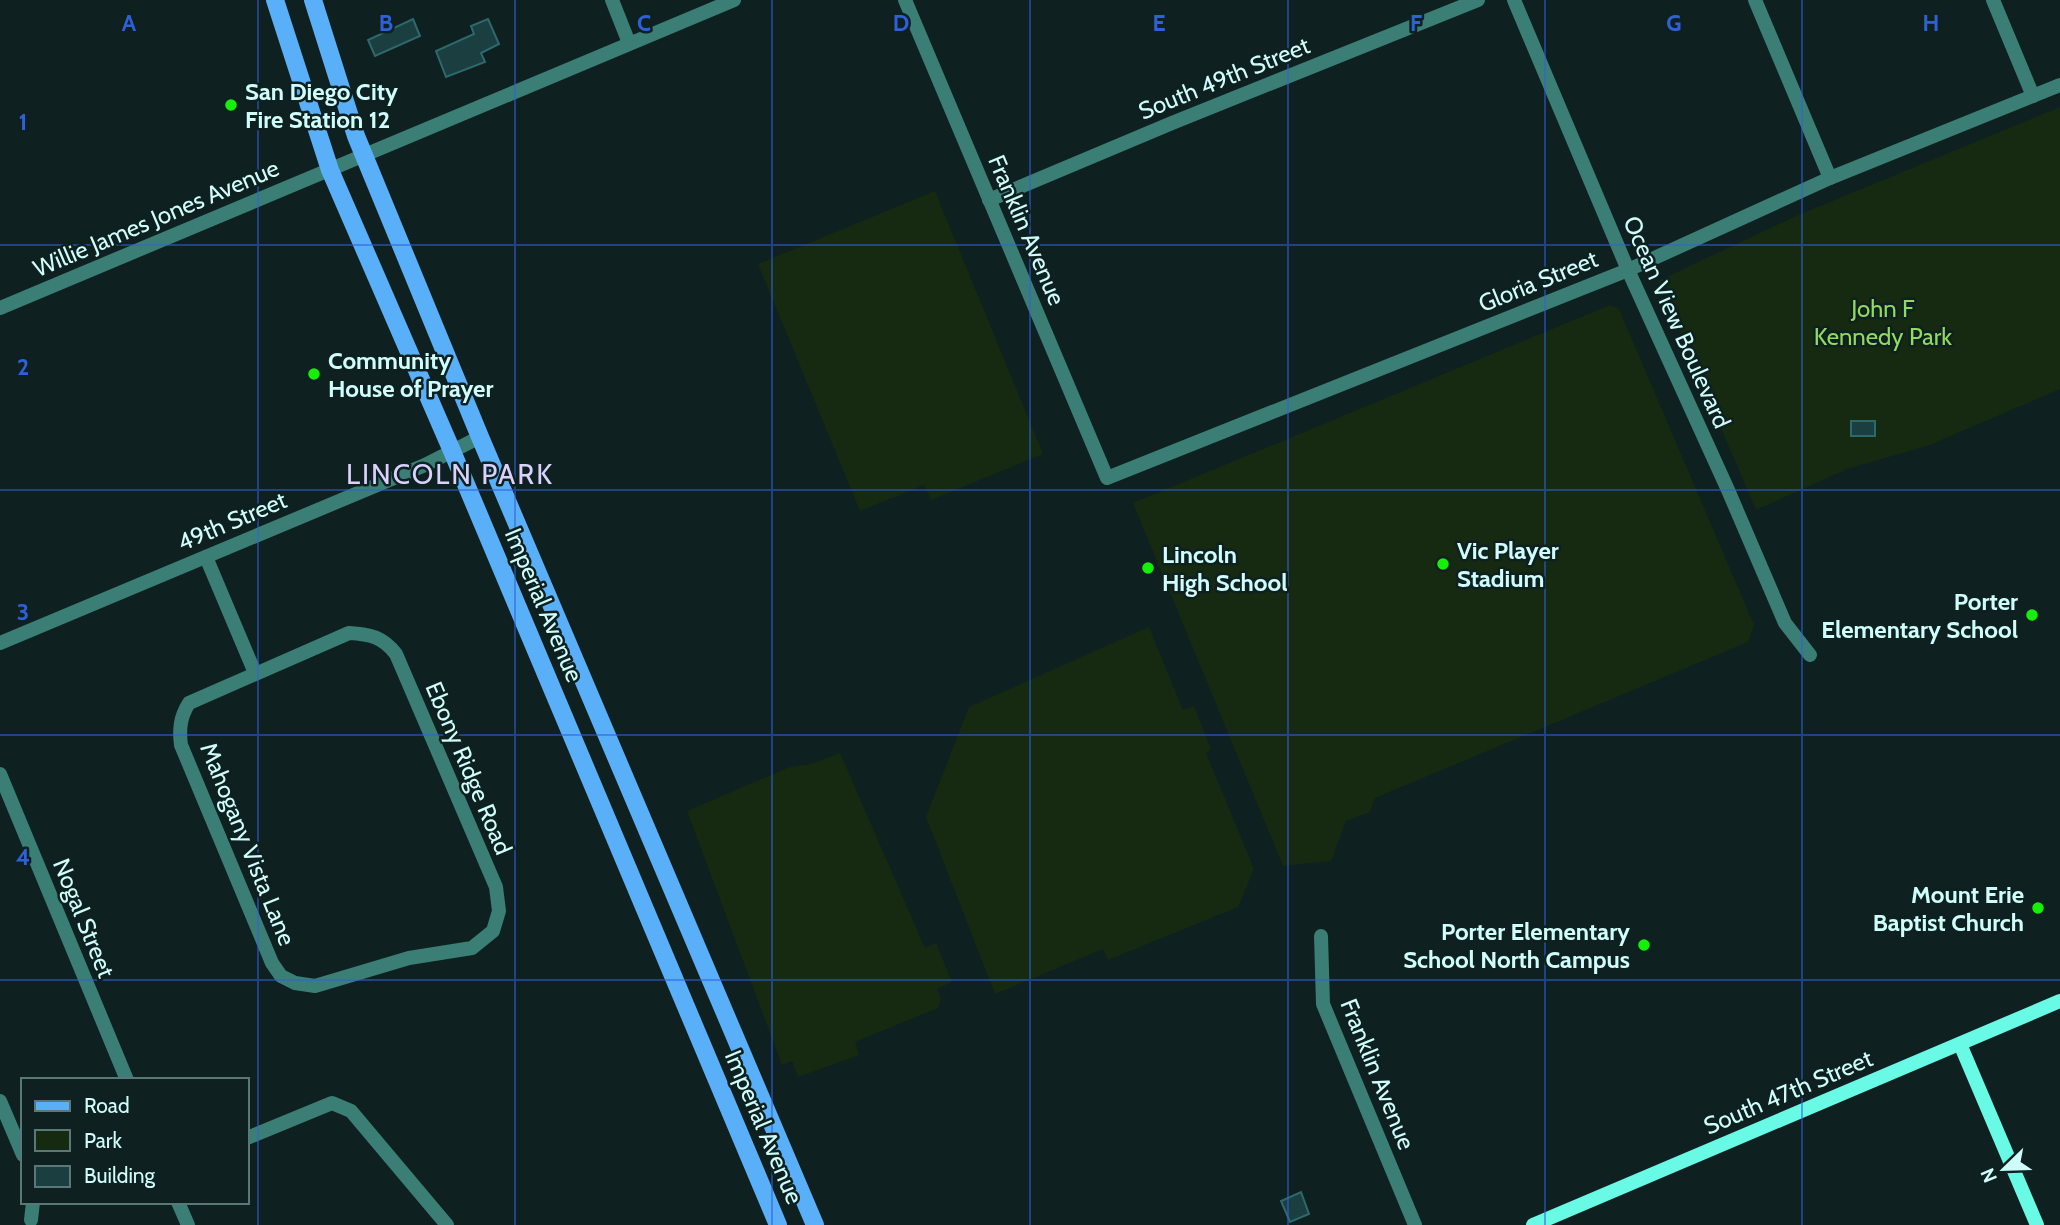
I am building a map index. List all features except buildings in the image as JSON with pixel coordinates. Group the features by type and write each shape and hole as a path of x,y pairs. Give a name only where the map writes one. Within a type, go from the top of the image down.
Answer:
{"main road":[{"name":"Imperial Avenue","path":"275,0 330,170 452,451 778,1225"},
{"name":"Imperial Avenue","path":"313,0 356,136 480,437 815,1225"},
{"name":"South 47th Street","path":"1533,1225 2060,1001"},
{"path":"1960,1044 2037,1225"}],"street":[{"path":"612,0 629,43"},
{"name":"Willie James Jones Avenue","path":"0,308 734,0"},
{"name":"Franklin Avenue","path":"905,0 1107,478"},
{"name":"South 49th Street","path":"989,200 1478,0"},
{"name":"Ocean View Boulevard","path":"1514,0 1628,270 1728,490 1785,624 1810,655"},
{"path":"1755,0 1830,178"},
{"path":"1993,0 2033,96"},
{"name":"Gloria Street","path":"1107,478 1628,270 1830,178 2060,85"},
{"name":"49th Street","path":"0,643 425,465 480,437"},
{"path":"206,557 255,673"},
{"name":"Ebony Ridge Road","path":"255,673 349,633 372,634 387,643 396,654 496,887 499,911 493,931 472,948 409,958 315,986 295,983"},
{"name":"Mahogany Vista Lane","path":"255,673 189,703 179,731 181,745 272,963 281,976 295,983"},
{"name":"Nogal Street","path":"0,774 126,1078"},
{"name":"Franklin Avenue","path":"1321,936 1323,1004 1416,1225"},
{"path":"0,1101 21,1150"},
{"path":"248,1138 332,1103 351,1111 447,1225"},
{"path":"32,1220 33,1204"},
{"path":"179,1204 188,1225"}],"green space":[{"name":"John F Kennedy Park","path":"2060,107 2060,389 1927,446 1847,469 1756,510 1658,281 1796,216"},
{"path":"935,191 1043,454 931,500 924,485 860,511 758,264"},
{"name":"Vic Player Stadium","path":"1610,305 1619,309 1754,625 1748,642 1375,798 1370,812 1346,821 1331,861 1283,866 1133,503"},
{"path":"1149,627 1183,710 1194,706 1211,749 1206,753 1254,869 1238,907 1108,960 1103,949 995,994 926,817 969,707"},
{"path":"840,753 925,948 936,943 952,982 937,989 941,999 938,1008 855,1042 859,1055 798,1077 792,1061 782,1065 687,811 790,767 811,764"}],"place":[{"name":"San Diego City Fire Station 12","path":"231,105"},
{"name":"Community House of Prayer","path":"314,374"},
{"name":"Vic Player Stadium","path":"1443,564"},
{"name":"Lincoln High School","path":"1148,568"},
{"name":"Porter Elementary School","path":"2032,615"},
{"name":"Mount Erie Baptist Church","path":"2038,908"},
{"name":"Porter Elementary School North Campus","path":"1644,945"}],"district":[{"name":"LINCOLN PARK","path":"450,474"}]}
